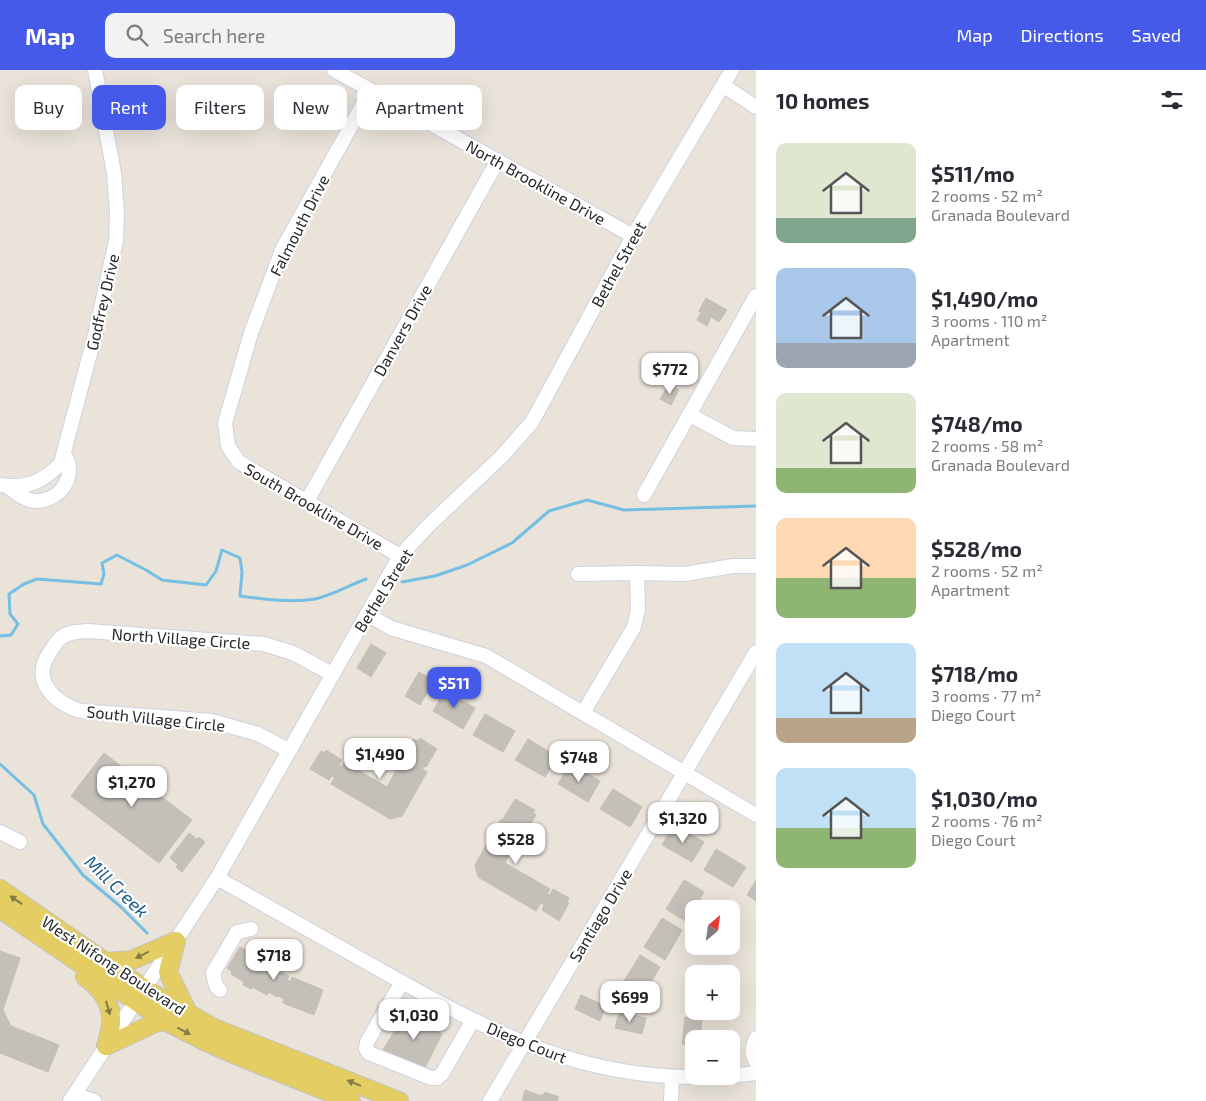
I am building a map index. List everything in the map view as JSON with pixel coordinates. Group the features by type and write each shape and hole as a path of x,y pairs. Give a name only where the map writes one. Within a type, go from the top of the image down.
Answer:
{"main road":[{"name":"West Nifong Boulevard","path":"0,889 106,962 165,1021 236,1055 351,1101"},
{"name":"West Nifong Boulevard","path":"0,909 40,938 141,995 188,1014 214,1028 399,1101"},
{"path":"40,938 46,951 96,985 107,1000 111,1019 106,1046"},
{"path":"106,962 132,960 176,941"},
{"path":"176,941 168,972 188,1014"},
{"path":"106,1046 155,1023 165,1021"}],"street":[{"name":"Godfrey Drive","path":"4,486 25,485 48,476 61,463 96,331 116,242 118,214 114,173 95,70"},
{"name":"North Brookline Drive","path":"334,70 362,85"},
{"name":"Bethel Street","path":"72,1098 217,878 288,750 400,556 429,524 502,456 532,422 633,236 732,70"},
{"path":"724,86 756,107"},
{"name":"Falmouth Drive","path":"224,423 251,333 282,250 357,115"},
{"name":"North Brookline Drive","path":"444,130 633,236"},
{"name":"Danvers Drive","path":"306,501 498,160"},
{"path":"644,495 756,296"},
{"path":"690,415 733,438 756,439"},
{"name":"South Brookline Drive","path":"224,423 228,446 239,462 400,556"},
{"path":"4,486 25,499 35,501 51,498 60,491 68,478 70,462 64,454"},
{"path":"578,574 636,572 685,574 734,566 756,566"},
{"path":"583,713 634,627 638,610 636,572"},
{"path":"367,614 390,628 486,656 756,815"},
{"name":"North Village Circle","path":"42,669 45,659 63,636 73,632 88,631 264,644 293,653 332,674"},
{"name":"Santiago Drive","path":"490,1101 756,652"},
{"name":"South Village Circle","path":"42,669 49,691 67,707 81,711 212,721 258,734 288,750"},
{"path":"0,832 20,842"},
{"name":"Diego Court","path":"217,878 402,982 523,1044 567,1059 625,1073 685,1078"},
{"path":"220,990 216,986 213,973 236,932 251,929"},
{"path":"402,982 367,1042 366,1049 369,1053 431,1078 437,1078 442,1074 473,1020"},
{"path":"740,1075 756,1072 752,1052 756,1038"},
{"path":"671,1101 672,1078"},
{"path":"72,1098 94,1101"}],"building":[{"path":"706,298 727,310 719,322 711,317 707,326 697,320 701,312 699,311"},
{"path":"669,384 679,390 671,405 660,399"},
{"path":"371,644 386,653 371,677 357,668"},
{"path":"419,672 434,681 420,705 405,696"},
{"path":"445,690 475,708 463,729 433,711"},
{"path":"485,714 515,731 503,752 473,735"},
{"path":"420,738 437,749 426,767 424,766 422,769 427,772 402,816 390,819 331,784 335,777 332,776 329,780 310,769 321,751 324,753 326,750 342,760 339,765 341,767 344,762 387,787 403,758 410,761 411,759 404,755 413,739 418,741"},
{"path":"528,739 558,757 545,777 515,760"},
{"path":"104,753 192,820 159,863 71,796"},
{"path":"571,764 600,781 588,802 558,784"},
{"path":"613,789 642,807 630,827 600,809"},
{"path":"515,799 535,810 533,813 536,815 526,831 521,828 519,831 522,833 505,863 550,889 547,894 550,895 553,889 569,898 567,902 569,903 559,921 542,910 544,905 541,903 536,911 478,877 475,865 501,819 508,823 503,819"},
{"path":"674,825 704,842 692,862 662,845"},
{"path":"189,833 205,842 182,872 176,867 178,865 170,858"},
{"path":"716,849 746,867 733,887 704,870"},
{"path":"684,880 704,892 699,900 685,900 685,921 666,909"},
{"path":"756,880 756,901 747,895"},
{"path":"662,918 682,930 665,960 644,947"},
{"path":"240,947 252,954 254,950 274,962 272,966 289,976 287,980 291,981 292,977 323,990 314,1015 283,1003 284,999 279,996 277,997 268,992 267,995 252,987 251,989 243,985 244,982 231,974 232,972 227,968"},
{"path":"0,951 20,958 3,1010 11,1026 59,1045 48,1072 0,1053"},
{"path":"640,955 660,967 643,996 622,984"},
{"path":"581,995 606,1006 600,1021 575,1009"},
{"path":"619,1012 646,1018 642,1034 615,1028"},
{"path":"405,1014 417,1021 419,1018 442,1034 425,1068 383,1050"},
{"path":"685,1017 685,1020 702,1020 701,1030 685,1030 685,1044 682,1044"},
{"path":"525,1090 541,1096 545,1092 559,1097 557,1101 522,1101"}],"waterway":[{"path":"402,582 435,576 467,565 512,543 549,511 587,500 624,510 756,506"},
{"path":"0,636 11,635 18,624 10,614 9,594 24,584 37,579 101,584 104,574 102,563 117,555 162,580 206,585 216,571 222,550 240,558 242,572 240,596 287,601 315,599 366,579"},
{"name":"Mill Creek","path":"0,764 34,795 43,824 83,875 121,907 147,933"}]}
